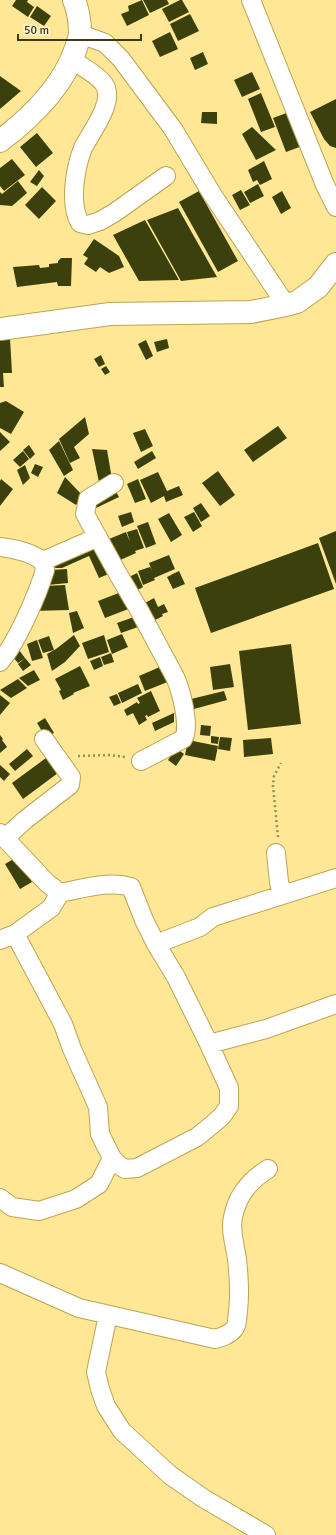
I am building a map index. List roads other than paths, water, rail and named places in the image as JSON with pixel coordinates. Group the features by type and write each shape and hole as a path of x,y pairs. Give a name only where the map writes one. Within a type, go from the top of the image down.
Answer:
{"main road":[{"path":"0,141 23,123 51,93 72,60 80,34 77,10 74,0"},
{"path":"0,329 110,314 251,312 297,302 318,287 336,264"}],"street":[{"path":"251,0 324,185 336,207"},
{"path":"80,34 106,43 121,59 172,129 212,194 286,305"},
{"path":"72,60 104,83 107,92 102,113 84,148 77,167 74,207 80,223 88,225 100,221 114,213 166,176"},
{"path":"114,483 88,498 85,514 179,685 186,731 183,738 141,762"},
{"path":"43,561 98,537"},
{"path":"0,547 34,555 43,561 45,570 24,622 6,656 0,662"},
{"path":"49,746 72,777 70,784 3,836 47,883 60,893 105,885 122,884 131,887 144,920 156,944 176,977 209,1044 228,1088 229,1106 222,1116 197,1137 137,1168 125,1169 112,1158 100,1134 98,1107 72,1049 63,1024 8,937 51,908 60,893"},
{"path":"276,853 282,895"},
{"path":"156,944 200,927 213,917 336,878"},
{"path":"209,1044 266,1029 336,1004"},
{"path":"0,1198 12,1208 39,1211 76,1199 99,1184 112,1158"},
{"path":"0,1273 79,1308 215,1339 223,1337 237,1324 239,1296 237,1260 232,1229 233,1213 244,1190 251,1182 268,1169"},
{"path":"108,1315 96,1372 102,1395 113,1419 122,1431 170,1474 203,1498 266,1535"}]}
